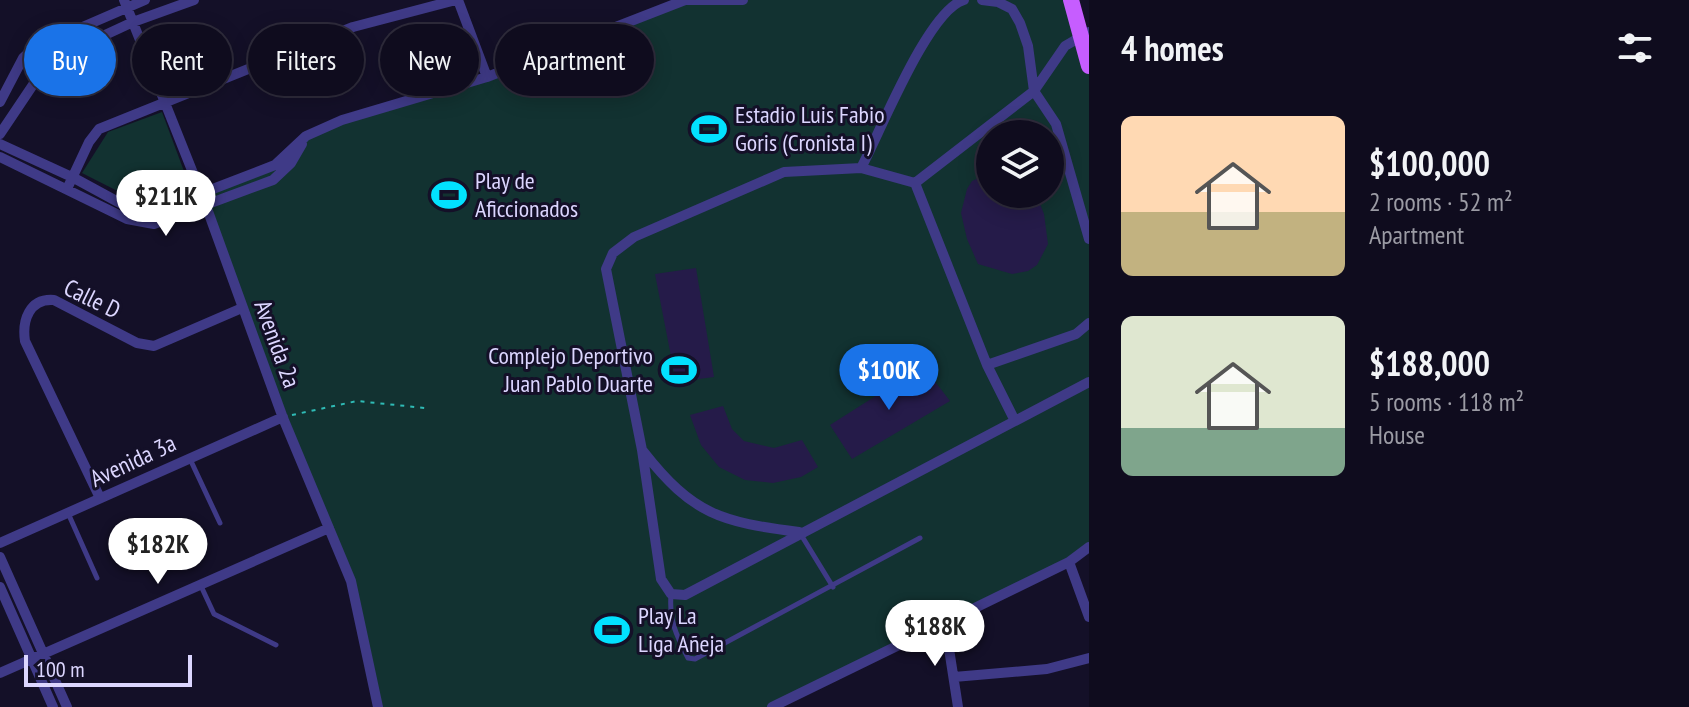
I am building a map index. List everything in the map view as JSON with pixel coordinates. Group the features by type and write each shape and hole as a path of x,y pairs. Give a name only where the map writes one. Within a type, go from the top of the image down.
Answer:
{"main road":[{"path":"1071,0 1087,31"},
{"path":"1082,0 1089,66"}],"street":[{"path":"0,102 23,58 34,48 125,4 145,0"},
{"path":"0,134 49,61 133,22 194,0"},
{"path":"67,189 89,142 99,129 353,27 457,0 487,77"},
{"path":"0,144 74,178 131,209 153,212 273,180 291,163 306,136 342,120 487,77 685,0 743,0"},
{"path":"861,168 912,62 951,6 964,0"},
{"path":"982,0 998,2 1012,9 1028,46 1034,91 1056,124 1089,239"},
{"name":"Avenida 2a","path":"125,4 203,198 283,417 351,581 378,707"},
{"path":"915,183 1034,91 1065,46 1087,31"},
{"path":"0,157 127,219 154,224 203,198"},
{"path":"915,183 861,168 784,172 634,237 613,253 606,269 642,450 661,579 671,594 685,595 1089,382"},
{"path":"915,183 987,365 1015,421"},
{"name":"Calle D","path":"100,498 25,341 23,324 31,308 44,299 54,300 137,343 154,346 242,308"},
{"path":"987,365 1076,334 1089,323"},
{"name":"Avenida 3a","path":"0,543 283,417"},
{"path":"642,450 664,478 692,503 728,522 799,533"},
{"path":"0,673 329,528"},
{"path":"778,706 1069,562 1089,547"},
{"path":"0,557 67,707"},
{"path":"1069,562 1089,617"},
{"path":"0,587 53,707"},
{"path":"945,623 958,707"},
{"path":"954,677 1047,669 1089,658"}],"lane":[{"path":"189,457 220,523"},
{"path":"68,513 97,578"},
{"path":"799,533 833,587"},
{"path":"671,594 669,616 673,631 691,660 920,538"},
{"path":"201,585 214,614 276,645"}],"path":[{"path":"283,417 357,401 425,408"}],"green space":[{"name":"Complejo Deportivo Juan Pablo Duarte","path":"685,0 1069,0 1089,69 1089,547 771,707 378,707 351,581 201,193 274,165 306,136 430,96 479,96 479,78 495,72 495,96 654,96 654,24 622,24"},
{"path":"162,112 191,190 147,206 82,173 108,132"}],"building":[{"path":"976,179 976,208 1042,208 1048,244 1037,265 1028,271 1012,274 978,264 967,239 961,213 972,181"},
{"path":"696,268 714,377 676,382 655,274"},
{"path":"923,366 950,401 852,459 830,425"},
{"path":"723,406 732,429 744,441 774,448 802,440 818,467 801,477 773,483 745,480 719,467 701,445 690,415"}],"place":[{"name":"Estadio Luis Fabio Goris (Cronista I)","path":"709,129"},
{"name":"Play de Aficcionados","path":"449,195"},
{"name":"Complejo Deportivo Juan Pablo Duarte","path":"679,370"},
{"name":"Play La Liga Añeja","path":"612,630"}]}
